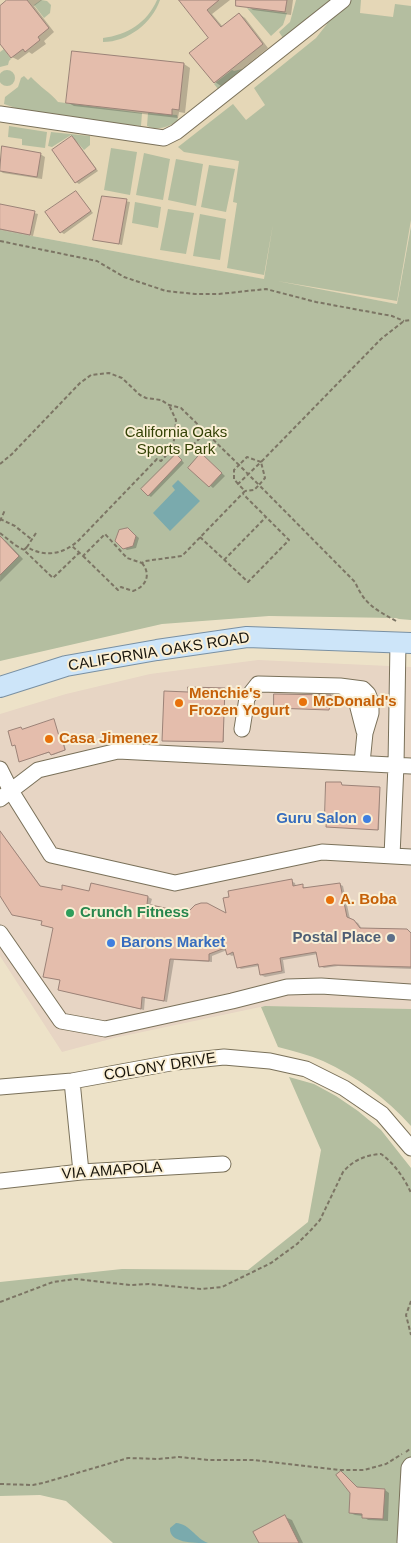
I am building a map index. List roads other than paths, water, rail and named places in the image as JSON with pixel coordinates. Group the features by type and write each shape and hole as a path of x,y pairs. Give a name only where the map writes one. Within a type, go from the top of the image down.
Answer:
{"main road":[{"name":"CALIFORNIA OAKS ROAD","path":"0,687 66,666 247,636 404,643"}],"street":[{"path":"0,114 164,138 176,132 343,0"},
{"path":"392,856 403,765 404,643"},
{"path":"242,729 247,698 258,684 340,686 363,689 372,702 371,713 365,732 362,763"},
{"path":"5,795 38,770 118,751 403,765"},
{"path":"0,769 5,795 51,855 175,883 322,852 411,857"},
{"path":"0,933 61,1020 105,1029 134,1024 287,987 321,986 411,992"},
{"name":"COLONY DRIVE","path":"0,1087 72,1082 176,1062 224,1057 270,1060 306,1069 344,1088 382,1114 411,1148"},
{"path":"72,1082 81,1172"},
{"name":"VIA AMAPOLA","path":"0,1180 81,1172 223,1164"},
{"path":"411,1465 409,1468 406,1542 411,1543"}],"water":[{"path":"178,480 200,501 170,531 153,513 175,490 172,486"},
{"path":"176,1523 189,1528 199,1538 208,1543 183,1541 173,1537 170,1528"}],"place":[{"name":"McDonald's","path":"303,702"},
{"name":"Menchie's Frozen Yogurt","path":"179,703"},
{"name":"Casa Jimenez","path":"49,739"},
{"name":"Guru Salon","path":"367,819"},
{"name":"A. Boba","path":"330,900"},
{"name":"Crunch Fitness","path":"70,913"},
{"name":"Postal Place","path":"391,938"},
{"name":"Barons Market","path":"111,943"}],"park label":[{"name":"California Oaks Sports Park","path":"176,442"}]}
